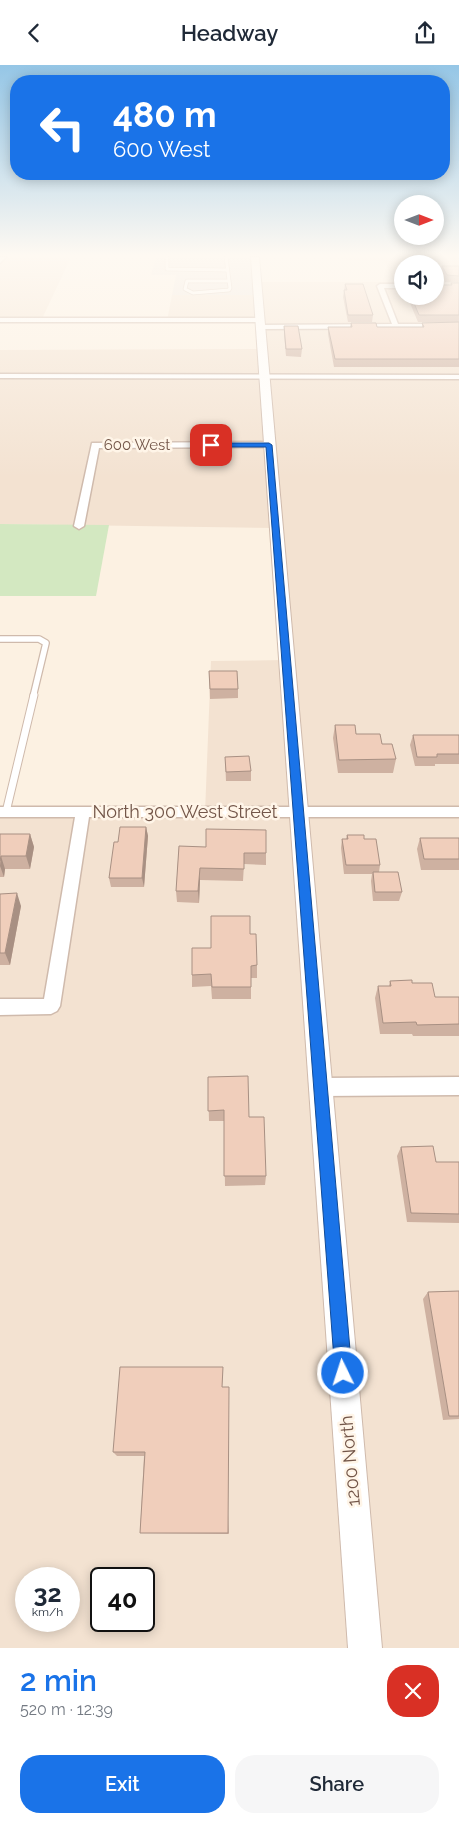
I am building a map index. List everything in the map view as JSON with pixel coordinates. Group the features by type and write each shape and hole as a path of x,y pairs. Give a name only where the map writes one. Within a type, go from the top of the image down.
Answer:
{"street":[{"name":"1200 North","path":"260,331 365,1648"},
{"path":"0,376 459,377"},
{"name":"600 West","path":"79,526 95,445 269,445"},
{"name":"North 300 West Street","path":"3,812 459,812"},
{"path":"0,1007 51,1006 83,812"},
{"path":"321,1087 459,1086"}],"lane":[{"path":"0,639 39,639 46,643 3,812"}],"shaded area":[{"path":"260,331 459,331 459,1648 0,1648 0,812 205,813 211,661 286,660 275,528 0,524 0,350 261,349"}],"green space":[{"path":"0,524 109,525 96,596 0,596"}],"building":[{"path":"284,331 299,331 302,349 286,349"},
{"path":"329,331 459,331 459,359 335,359"},
{"path":"209,671 237,671 238,689 210,689"},
{"path":"335,725 355,725 356,734 380,734 382,744 392,744 396,759 339,760"},
{"path":"413,735 459,735 459,754 437,754 437,757 417,757"},
{"path":"249,756 251,771 226,772 225,757"},
{"path":"120,827 146,827 142,878 109,878 114,842 118,842"},
{"path":"206,829 266,830 266,853 244,853 244,869 200,868 198,891 176,891 179,846 206,847"},
{"path":"0,834 30,834 26,856 1,856 0,861"},
{"path":"347,835 364,835 364,839 376,839 380,865 346,865 342,839 348,839"},
{"path":"420,838 459,838 459,859 424,859"},
{"path":"373,872 398,872 402,892 375,892"},
{"path":"17,893 5,953 0,953 0,894"},
{"path":"211,916 250,916 250,934 256,934 257,965 251,966 251,987 212,987 211,974 192,975 192,948 211,948"},
{"path":"412,980 412,983 432,983 435,997 459,997 459,1024 417,1025 416,1022 383,1023 378,986 391,986 390,981"},
{"path":"248,1076 249,1117 264,1117 266,1176 224,1176 224,1110 208,1111 208,1077"},
{"path":"433,1146 436,1162 459,1162 459,1214 411,1213 401,1147"},
{"path":"459,1291 459,1416 449,1416 428,1292"},
{"path":"120,1367 223,1367 222,1387 229,1387 228,1533 140,1533 145,1452 113,1452"}],"route":[{"path":"211,445 269,445 343,1373"}]}
